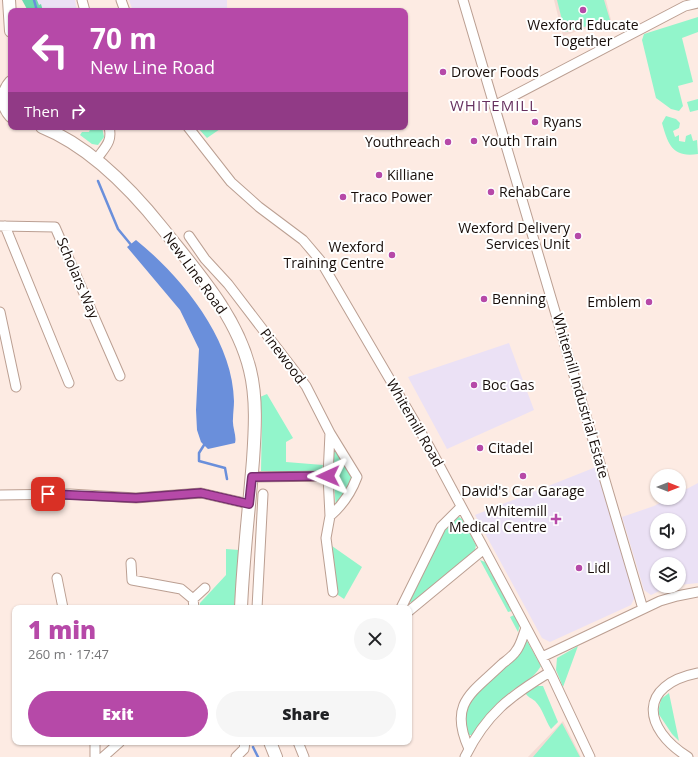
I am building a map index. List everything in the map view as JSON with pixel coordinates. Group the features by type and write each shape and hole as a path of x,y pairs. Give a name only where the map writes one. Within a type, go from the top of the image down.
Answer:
{"main road":[{"path":"7,113 3,101 8,85"},
{"name":"New Line Road","path":"49,130 71,140 96,160 152,215 214,295 229,319 250,370 254,400 255,435 241,605"},
{"name":"New Line Road","path":"65,130 71,140"},
{"path":"271,745 276,757"}],"street":[{"name":"Whitemill Industrial Estate","path":"463,0 643,609"},
{"path":"494,106 685,6 698,3"},
{"path":"96,160 108,145 111,138 110,130"},
{"name":"Whitemill Road","path":"190,130 231,182 259,207 303,240 320,260 417,425 462,507 550,672 590,757"},
{"name":"Scholars Way","path":"69,383 3,226 55,227 120,376"},
{"name":"Pinewood","path":"189,236 205,259 228,284 306,386 330,433 357,477 342,506 330,516"},
{"path":"214,295 228,284"},
{"path":"0,312 16,387"},
{"name":"Pinewood","path":"330,433 328,476 330,516 326,538 333,592"},
{"path":"252,477 328,476"},
{"path":"0,495 70,494 129,498 201,493 249,504"},
{"path":"257,605 256,589 263,494"},
{"path":"402,605 441,527 462,507"},
{"path":"412,610 484,550"},
{"path":"131,564 132,580 181,589 194,604 205,588"},
{"path":"57,578 62,605"},
{"path":"242,588 256,589"},
{"path":"542,657 643,609 677,596 698,592"},
{"path":"467,753 460,720 461,708 468,697 516,651 526,628"},
{"path":"467,753 484,724 500,705 520,690 550,672"},
{"path":"688,757 672,745 655,724 652,713 653,700 659,692 667,686 683,677 698,673"},
{"path":"95,745 95,757"},
{"path":"103,757 117,745"},
{"path":"236,757 244,749 245,745"},
{"path":"299,745 304,757"}],"shaded area":[{"path":"37,0 75,0 76,8 42,8 41,5 39,5"},
{"path":"129,0 227,0 227,8 132,8"},
{"name":"Wexford Educate Together","path":"554,0 606,0 611,20 563,36"},
{"path":"509,343 534,410 447,449 408,377"},
{"path":"596,467 635,597 631,605 550,642 542,638 475,515"},
{"path":"698,483 698,583 686,584 686,557 650,557 650,593 655,593 651,595 644,590 622,517 654,506 686,505 686,489"},
{"path":"563,721 581,757 528,757"}],"green space":[{"path":"22,0 37,0 39,5 41,4 42,8 26,8"},
{"name":"Wexford Educate Together","path":"557,0 604,0 610,20 565,32"},
{"path":"698,17 698,32 682,38 693,82 678,86 683,106 679,111 671,109 656,98 642,40 644,34"},
{"path":"698,99 698,110 690,112 687,102"},
{"path":"666,116 676,119 680,123 679,128 673,131 675,137 679,135 679,141 685,142 686,136 691,134 693,141 697,140 698,154 682,154 672,148 666,137 662,123"},
{"path":"90,130 103,130 104,137 98,145 92,144 80,135 82,132 89,132"},
{"path":"200,130 219,130 207,138"},
{"path":"267,394 293,438 286,442 286,462 323,465 321,472 261,471 262,419 260,397"},
{"path":"334,446 351,477 351,484 336,508 331,448"},
{"path":"459,517 462,519 476,545 475,550 415,602 411,603 409,600 447,526 453,519"},
{"path":"332,546 362,567 344,599 338,595"},
{"path":"226,549 239,550 234,605 200,605 200,603 226,575"},
{"path":"480,560 485,562 512,611 508,612"},
{"path":"514,615 520,625 518,632 510,617"},
{"path":"526,639 541,666 538,671 526,682 512,690 489,714 472,735 468,735 464,726 466,708 472,698 519,654"},
{"path":"578,646 563,687 556,670 557,658"},
{"path":"536,686 543,686 558,722 551,729 538,704 525,693"},
{"path":"669,693 679,741 672,734 658,713 661,699"},
{"path":"562,723 580,757 533,757"}],"water":[{"path":"136,240 187,290 202,311 214,332 225,355 231,378 234,401 233,422 235,443 208,449 201,442 197,430 196,410 199,349 180,310 127,247"}],"waterway":[{"path":"34,0 36,8"},
{"path":"98,181 118,229 132,246"},
{"path":"204,445 199,453 199,461 225,468 227,479"},
{"path":"253,747 258,757"}],"place":[{"name":"Wexford Educate Together","path":"583,10"},
{"name":"Drover Foods","path":"443,72"},
{"name":"Ryans","path":"535,122"},
{"name":"Youth Train","path":"474,141"},
{"name":"Youthreach","path":"448,142"},
{"name":"Killiane","path":"379,175"},
{"name":"RehabCare","path":"491,192"},
{"name":"Traco Power","path":"343,197"},
{"name":"Wexford Delivery Services Unit","path":"578,236"},
{"name":"Wexford Training Centre","path":"392,255"},
{"name":"Benning","path":"484,299"},
{"name":"Emblem","path":"649,302"},
{"name":"Boc Gas","path":"474,385"},
{"name":"Citadel","path":"480,448"},
{"name":"David's Car Garage","path":"523,476"},
{"name":"Whitemill Medical Centre","path":"556,519"},
{"name":"Lidl","path":"579,568"}],"district":[{"name":"WHITEMILL","path":"494,106"}],"route":[{"path":"48,494 136,498 201,493 249,504 252,477 328,476"}]}
